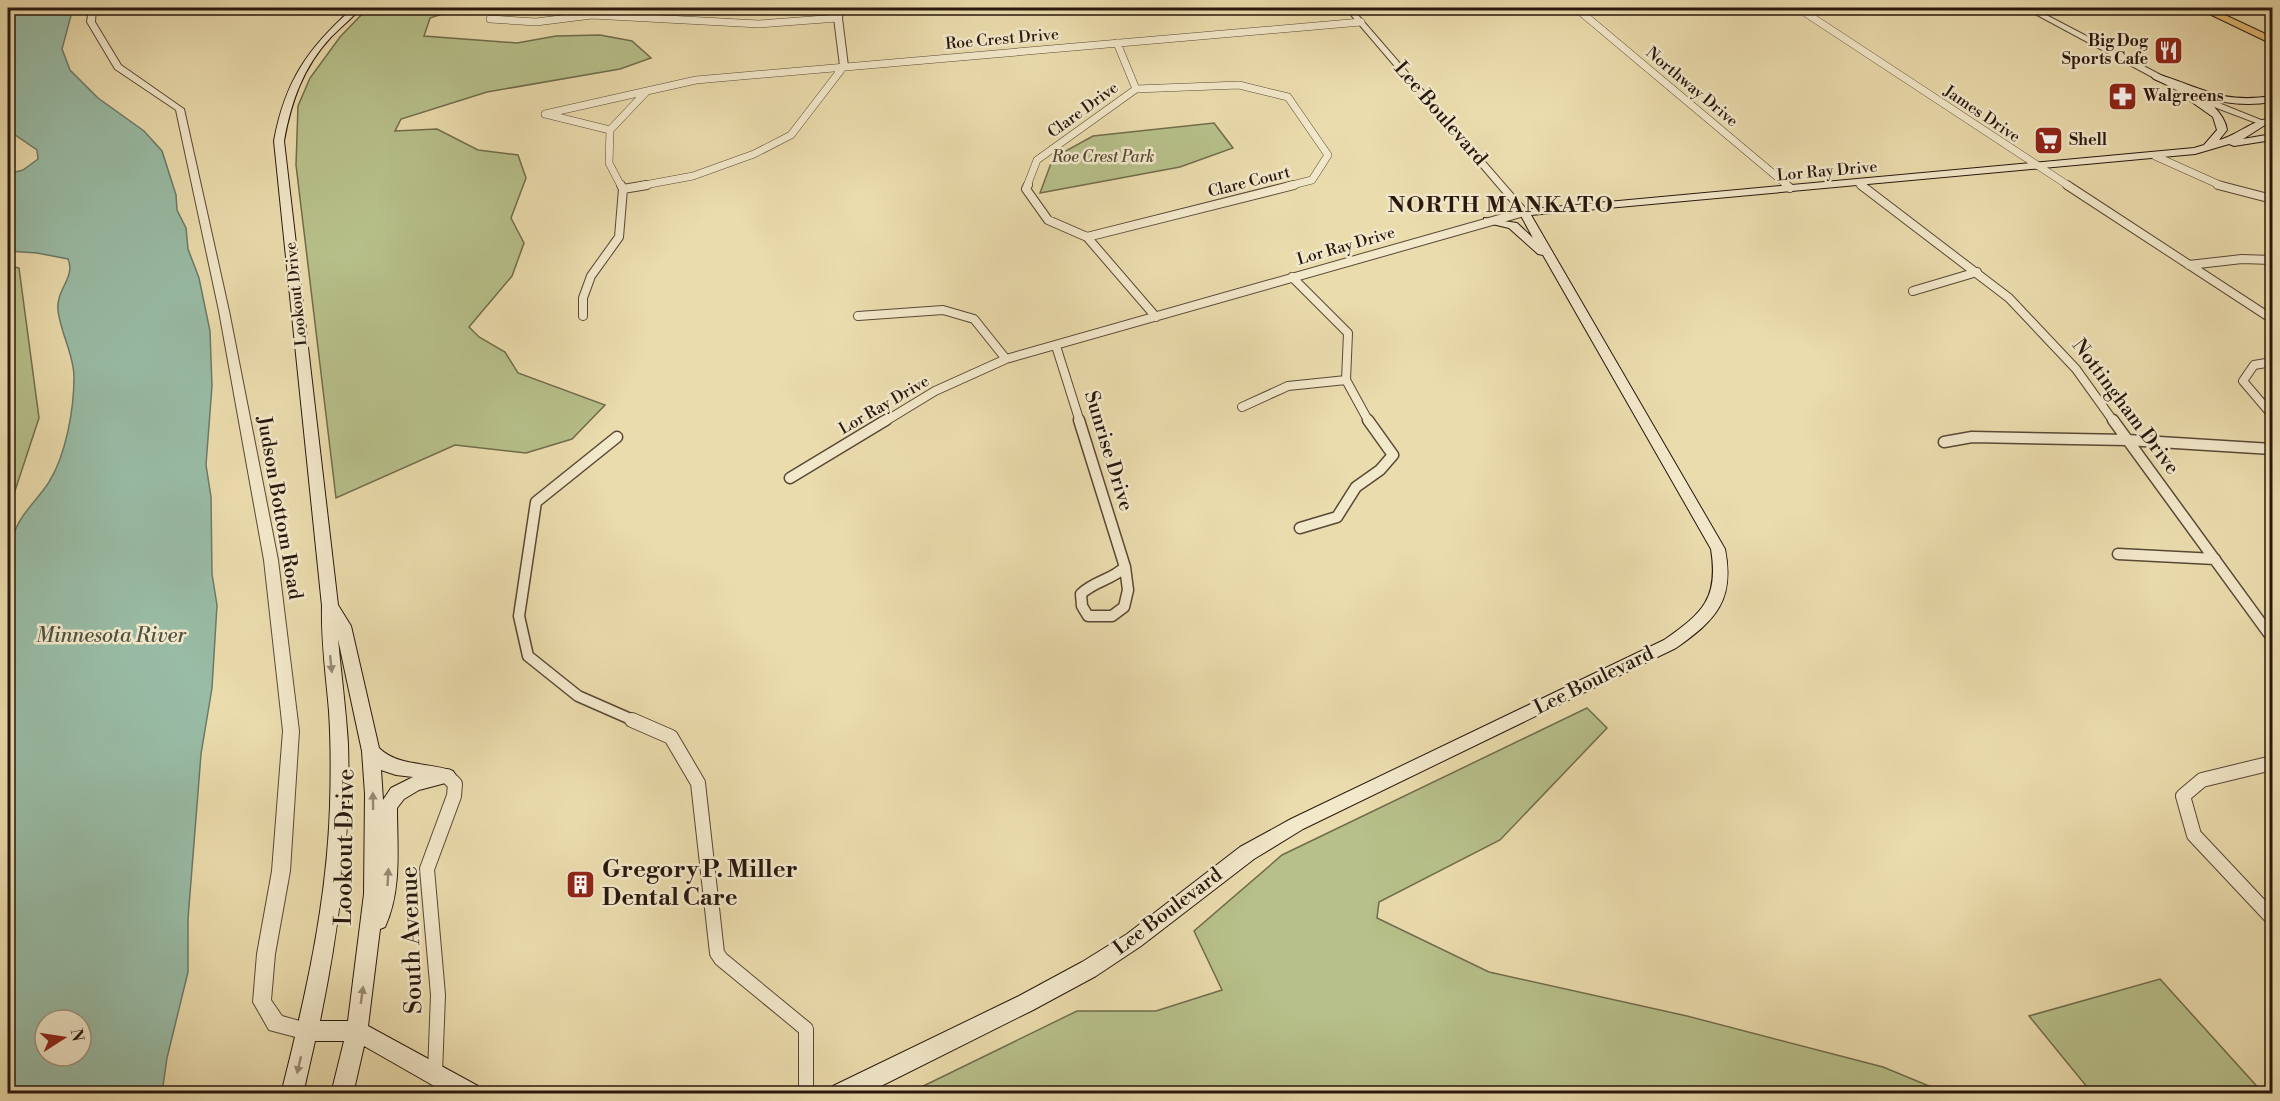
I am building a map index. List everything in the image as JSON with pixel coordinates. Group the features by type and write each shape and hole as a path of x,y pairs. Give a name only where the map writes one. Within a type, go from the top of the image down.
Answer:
{"highway":[{"path":"2202,8 2272,41"}],"main road":[{"name":"Lookout Drive","path":"292,1094 321,964 336,878 339,807 338,724 328,631 330,606 279,141 289,95 300,72 326,37 357,8"},
{"path":"2162,80 2219,100 2245,103 2272,99"},
{"path":"2162,80 2209,109 2221,121 2222,130 2207,148"},
{"name":"Lor Ray Drive","path":"1524,212 2155,156 2207,148 2237,138 2269,123 2259,116 2272,104"},
{"path":"2207,148 2272,137"},
{"name":"Lee Boulevard","path":"841,1094 1026,1003 1089,969 1134,940 1247,853 1297,824 1670,644 1711,613 1720,593 1723,570 1718,549 1524,212"},
{"path":"1488,220 1513,225 1554,265"},
{"name":"Lookout Drive","path":"330,606 343,626 371,751 374,794 374,894 368,954 357,1031 342,1094"},
{"path":"371,751 381,763 394,768 431,771 447,776"},
{"path":"368,954 387,889 388,808 391,800 405,788 420,781 447,776"},
{"path":"307,1031 357,1031 470,1094"}],"street":[{"name":"Judson Bottom Road","path":"92,8 91,22 118,67 180,109 224,311 271,560 291,731 281,871 266,954 262,1002 276,1024 307,1031"},
{"path":"582,8 592,15"},
{"path":"623,189 693,176 754,154 791,135 844,66 838,18 840,8"},
{"name":"Lee Boulevard","path":"1348,8 1524,212"},
{"name":"Northway Drive","path":"1576,8 1790,189"},
{"name":"James Drive","path":"1798,8 2272,319"},
{"path":"2028,8 2162,80 2212,104 2269,123"},
{"path":"490,19 536,22 592,15 759,24 838,18"},
{"name":"Roe Crest Drive","path":"610,130 545,114 696,80 1361,22"},
{"name":"Clare Drive","path":"1118,43 1136,89 1037,160 1026,189 1048,220 1087,237 1156,317"},
{"name":"Clare Court","path":"1087,237 1312,180 1328,155 1288,97 1239,85 1136,89"},
{"path":"583,316 583,298 591,276 619,237 623,189 609,163 610,130 647,91"},
{"path":"2155,156 2190,175 2272,199"},
{"name":"Nottingham Drive","path":"1859,183 2009,298 2076,369 2272,638"},
{"name":"Lor Ray Drive","path":"790,478 935,391 1006,359 1488,220 1524,212"},
{"path":"2189,265 2242,258 2272,260"},
{"path":"1912,291 1977,272"},
{"path":"1292,277 1348,333 1346,380 1365,416 1393,455 1380,470 1356,488 1337,517 1300,528"},
{"path":"858,316 943,310 974,320 1006,359"},
{"name":"Sunrise Drive","path":"1056,346 1125,567 1128,599 1125,608 1117,616 1102,618 1089,616 1081,607 1081,596 1087,586 1115,576 1125,567"},
{"path":"2272,362 2254,365 2243,381 2272,415"},
{"path":"1242,406 1288,386 1346,380"},
{"path":"617,437 536,501 519,616 528,656 578,696 671,737 698,783 717,952 721,959 806,1029 806,1094"},
{"path":"1944,442 1972,437 2127,440 2272,449"},
{"path":"2118,554 2215,559"},
{"path":"2272,763 2202,780 2183,796 2194,834 2272,918"},
{"name":"South Avenue","path":"435,1073 438,995 427,869 454,796 454,784 447,776"}],"green space":[{"path":"368,8 460,8 430,18 424,36 517,43 556,36 600,35 632,41 651,58 620,69 487,92 401,119 395,131 437,129 478,150 518,155 526,178 511,218 524,243 512,276 469,327 479,337 505,352 518,373 605,405 572,439 526,453 455,445 336,498 296,165 298,106 310,78 340,37"},
{"name":"Roe Crest Park","path":"1214,123 1233,148 1180,167 1040,193 1053,158 1093,136"},
{"path":"8,265 19,268 39,418 8,512"},
{"path":"1587,708 1607,728 1500,840 1379,902 1377,918 1489,972 1687,1016 1883,1067 1946,1093 909,1093 1077,1011 1156,1011 1222,990 1194,931 1282,855"},
{"path":"2160,979 2263,1093 2092,1093 2029,1016"}],"water":[{"name":"Minnesota River","path":"8,8 73,8 62,49 70,70 98,98 144,131 162,151 176,195 177,210 186,228 188,249 199,278 210,331 212,386 206,465 211,497 212,574 217,605 212,688 201,754 188,919 188,972 167,1058 162,1093 8,1093 8,548 19,522 49,482 60,459 71,417 74,377 72,360 58,310 60,296 70,272 68,259 37,253 8,251 8,174 23,170 38,159 37,150 8,130"}],"place":[{"name":"Big Dog Sports Cafe","path":"2169,50"},
{"name":"Walgreens","path":"2122,96"},
{"name":"Shell","path":"2048,140"},
{"name":"Gregory P. Miller Dental Care","path":"581,884"}],"district":[{"name":"NORTH MANKATO","path":"1501,205"}]}
